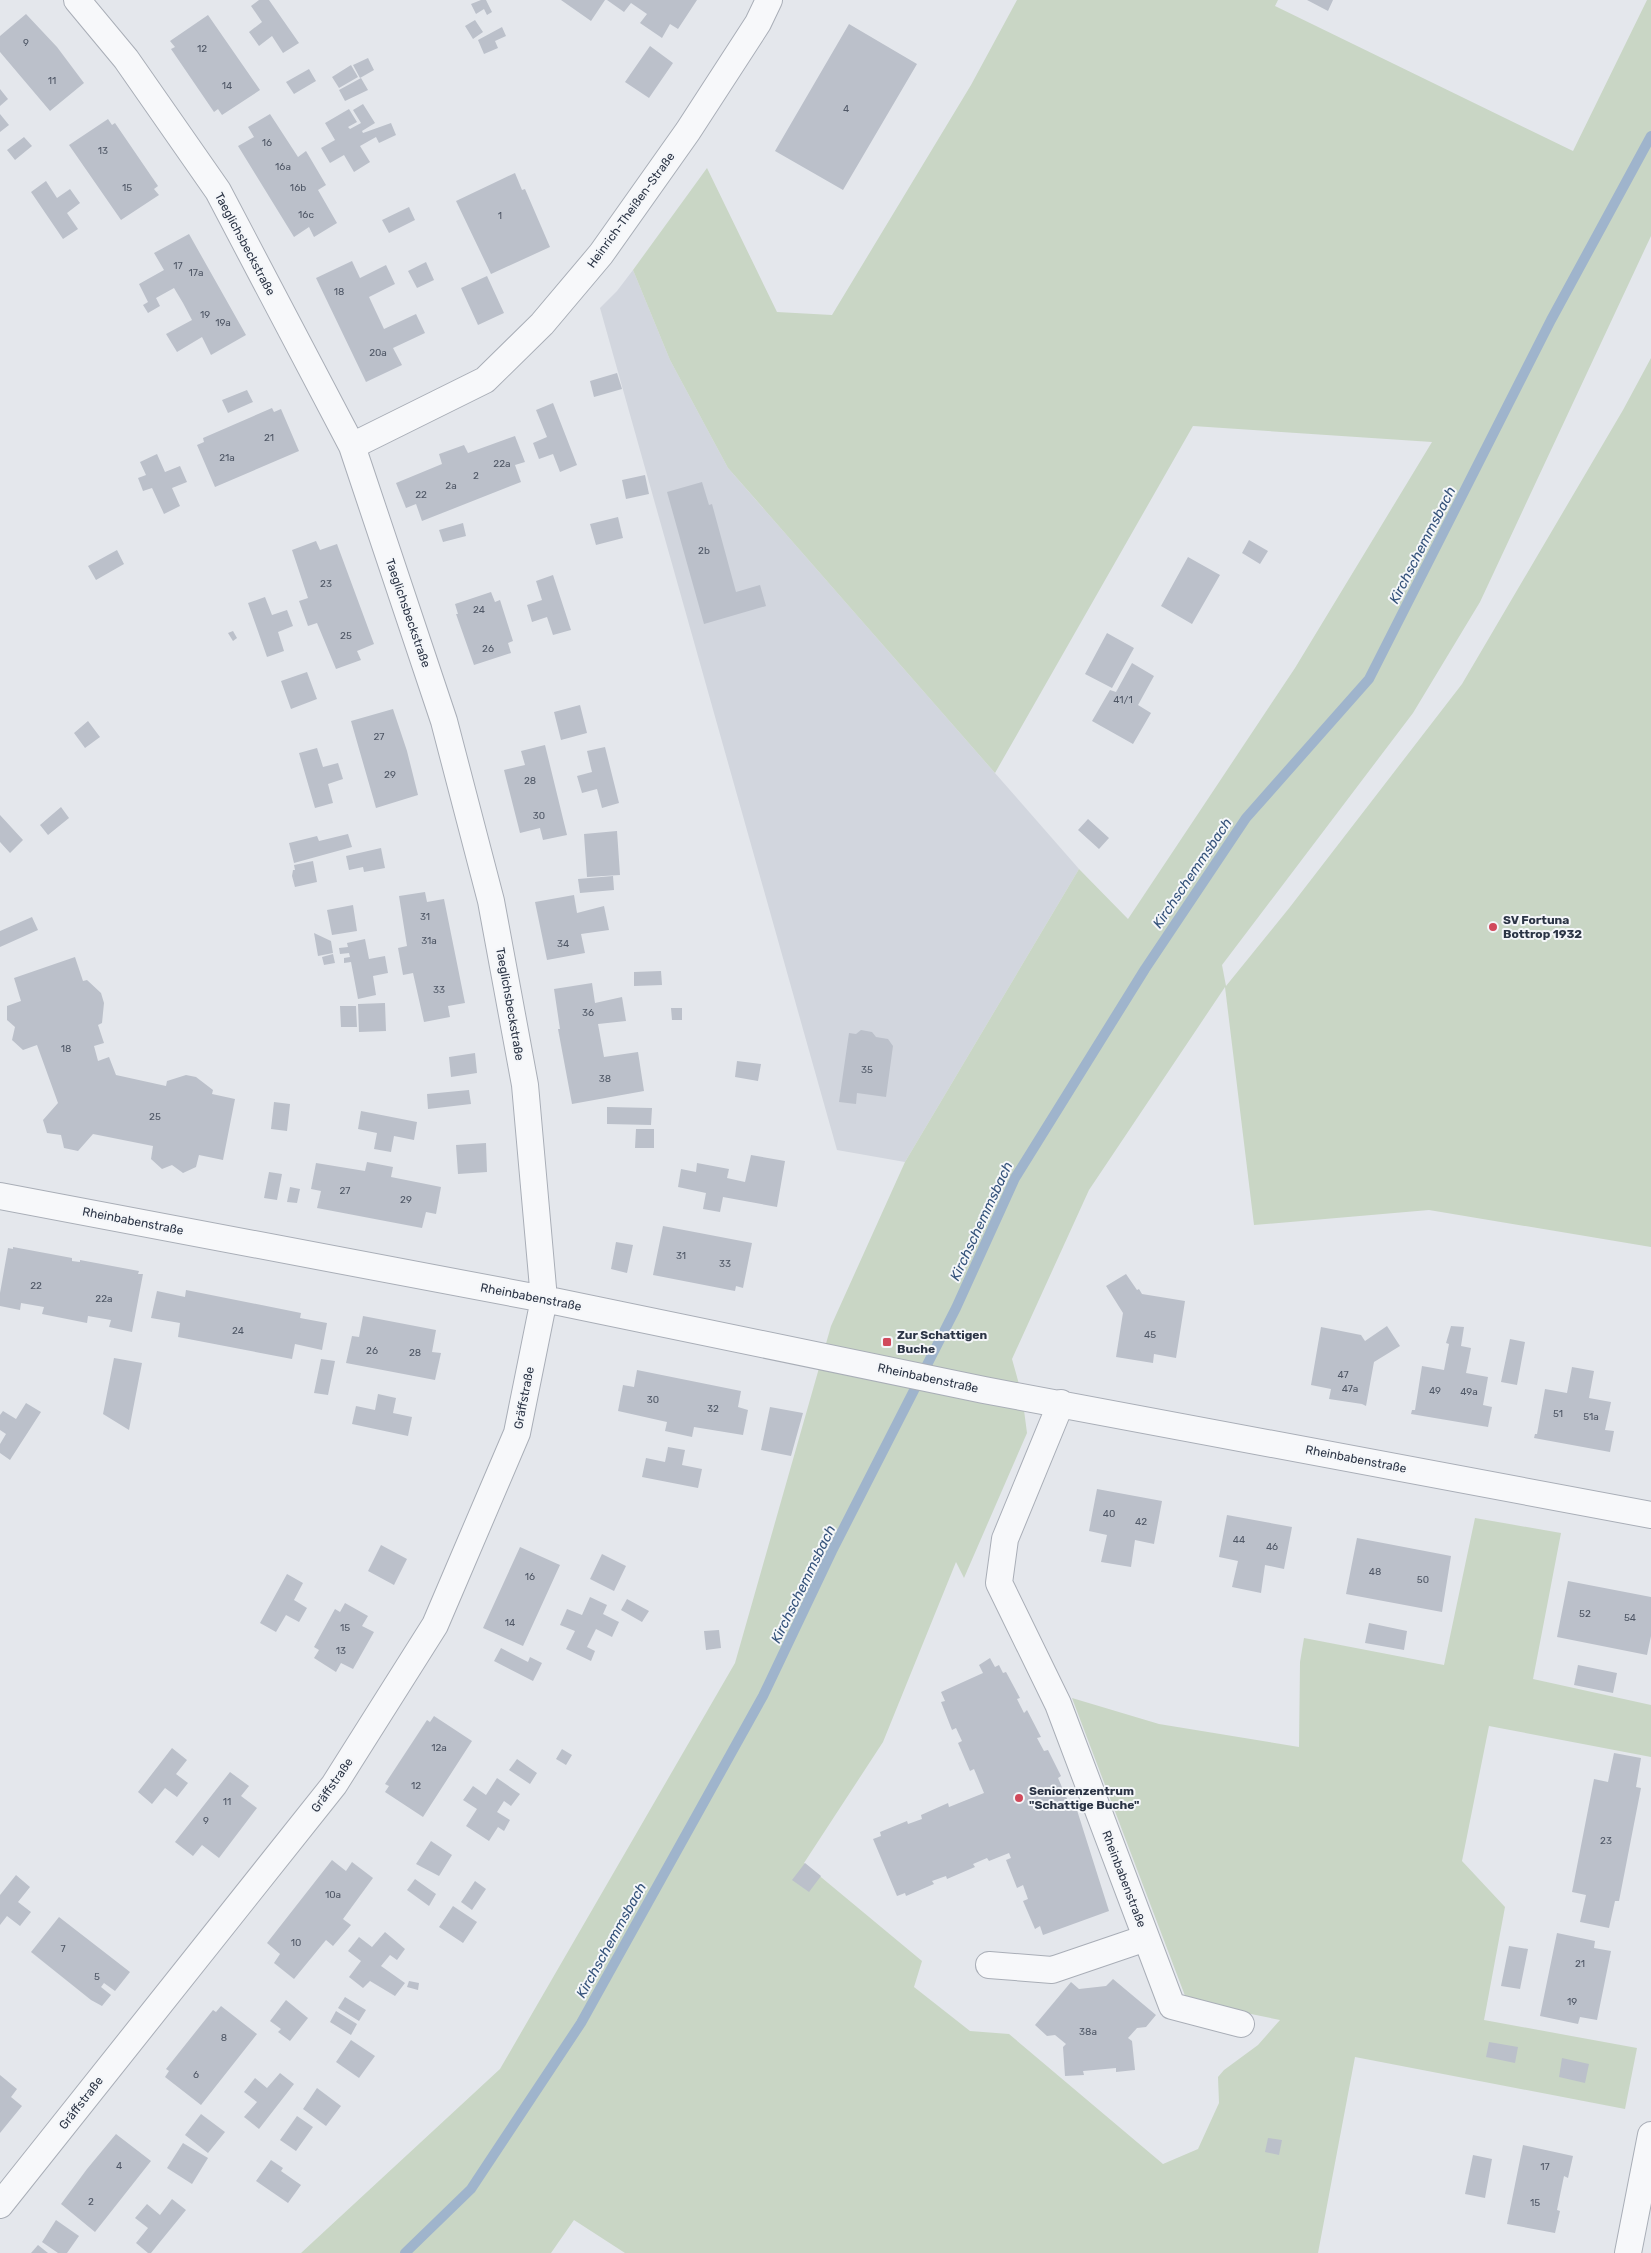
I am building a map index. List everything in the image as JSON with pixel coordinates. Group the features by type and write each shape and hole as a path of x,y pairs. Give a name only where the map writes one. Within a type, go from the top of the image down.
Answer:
{"street":[{"name":"Taeglichsbeckstraße","path":"77,0 126,60 218,191 352,446 444,721 491,901 525,1085 544,1299"},
{"name":"Heinrich-Theißen-Straße","path":"352,446 485,380 542,324 601,254 688,131 758,23 769,0"},
{"name":"Rheinbabenstraße","path":"0,1196 544,1299 968,1387 1651,1515"},
{"name":"Gräffstraße","path":"0,2205 334,1785 435,1625 517,1433 544,1299"},
{"name":"Rheinbabenstraße","path":"1061,1403 1005,1539 999,1584 1058,1704 1172,2006 1241,2024"},
{"name":"Rheinbabenstraße","path":"989,1965 1052,1970 1146,1938"},
{"path":"1628,2253 1651,2135"}],"shaded area":[{"path":"633,270 670,360 728,468 1079,869 905,1162 837,1150 600,308 617,291"}],"green space":[{"path":"1017,0 1278,0 1275,6 1573,151 1647,0 1651,0 1651,236 1480,602 1413,713 1222,965 1226,986 1290,907 1462,684 1623,410 1651,358 1651,1247 1429,1210 1254,1225 1225,987 1089,1190 1012,1359 1022,1395 1027,1433 964,1578 956,1562 883,1742 804,1863 922,1961 914,1987 970,2031 1009,2034 1163,2164 1198,2149 1219,2103 1218,2077 1224,2070 1258,2045 1280,2020 1187,2001 1072,1698 1159,1724 1299,1747 1300,1662 1304,1638 1444,1665 1475,1518 1561,1533 1533,1679 1651,1705 1651,1757 1489,1726 1462,1861 1505,1907 1484,2020 1637,2048 1625,2109 1355,2057 1318,2253 625,2253 574,2220 551,2253 301,2253 500,2069 735,1663 831,1326 905,1162 1079,869 1128,919 1295,668 1432,442 1193,426 995,773 728,468 670,360 633,270 707,168 777,312 832,315 971,85"}],"building":[{"path":"259,0 269,0 299,43 283,53 272,36 259,46 249,32 262,22 251,6"},
{"path":"486,0 492,12 487,15 484,9 476,14 471,4"},
{"path":"561,0 605,0 591,21"},
{"path":"607,0 697,0 678,29 670,24 662,38 640,23 647,14 631,3 624,12"},
{"path":"1307,0 1333,0 1328,11"},
{"path":"26,14 57,47 84,83 50,111 0,52 0,36"},
{"path":"208,15 260,90 222,115 218,109 214,112 171,49 175,47 170,41"},
{"path":"475,20 483,32 473,39 465,26"},
{"path":"849,24 917,64 843,190 775,151"},
{"path":"502,27 506,36 495,41 498,48 484,54 478,40"},
{"path":"650,46 673,63 649,98 625,82"},
{"path":"368,58 374,70 360,78 353,65"},
{"path":"351,65 358,77 339,88 332,77"},
{"path":"309,69 316,81 294,94 286,82"},
{"path":"361,78 368,90 345,101 339,90"},
{"path":"0,89 8,99 0,106"},
{"path":"363,104 375,123 362,131 363,133 391,123 396,135 379,143 376,137 360,146 370,162 354,172 344,155 330,163 321,148 335,140 325,123 349,109 357,122 348,127 350,129 361,123 353,110"},
{"path":"0,114 9,125 0,132"},
{"path":"270,114 298,157 306,151 326,185 318,190 337,223 314,237 309,227 294,237 238,146 254,137 248,127"},
{"path":"108,119 112,125 115,123 158,186 154,189 159,195 121,220 69,145"},
{"path":"24,137 32,146 15,160 7,150"},
{"path":"515,173 522,190 525,189 550,247 491,274 456,201"},
{"path":"46,181 57,198 70,189 80,203 67,213 78,229 63,239 31,192"},
{"path":"409,207 415,220 389,233 382,220"},
{"path":"189,234 246,335 211,355 202,337 177,352 166,334 192,320 183,303 174,288 156,298 160,306 148,313 143,305 148,302 139,284 164,270 154,253"},
{"path":"352,261 360,278 386,265 395,284 369,297 384,329 416,314 425,333 393,348 402,365 366,382 316,278"},
{"path":"426,262 434,280 417,288 408,271"},
{"path":"487,276 504,313 478,325 461,288"},
{"path":"617,373 622,389 594,397 590,381"},
{"path":"247,390 253,402 228,413 222,400"},
{"path":"553,403 577,465 560,472 553,454 539,459 533,443 547,437 536,410"},
{"path":"272,408 274,412 281,409 299,451 215,487 197,445 204,442 203,438"},
{"path":"515,436 525,462 515,465 521,482 422,521 416,504 406,508 396,483 442,464 439,454 464,445 468,453"},
{"path":"157,454 165,472 180,466 187,482 172,488 180,506 164,514 152,488 143,491 138,478 146,475 140,462"},
{"path":"645,475 649,494 626,499 622,480"},
{"path":"702,482 709,505 712,504 736,592 760,585 766,606 704,624 667,492"},
{"path":"618,517 623,538 596,545 590,524"},
{"path":"463,523 466,536 443,542 439,530"},
{"path":"1249,540 1268,551 1260,564 1242,553"},
{"path":"316,541 320,550 337,544 374,644 357,651 361,660 336,669 317,623 308,626 299,601 308,598 292,550"},
{"path":"117,550 124,564 96,580 88,566"},
{"path":"1188,557 1220,575 1192,624 1161,606"},
{"path":"553,575 571,630 553,635 547,617 532,622 527,605 542,600 536,581"},
{"path":"491,592 495,602 500,600 513,641 508,643 511,653 474,665 456,614 458,614 455,604"},
{"path":"265,597 272,615 287,610 293,626 278,632 284,651 267,657 248,603"},
{"path":"233,631 237,638 233,641 228,633"},
{"path":"1107,633 1134,648 1112,688 1085,674"},
{"path":"1132,663 1154,676 1138,705 1151,713 1133,744 1092,721 1110,690 1116,692"},
{"path":"307,672 317,699 291,709 281,681"},
{"path":"580,705 587,733 561,740 554,712"},
{"path":"393,709 407,751 418,795 376,808 351,721"},
{"path":"88,721 100,737 85,748 74,733"},
{"path":"545,745 567,835 543,840 540,828 520,833 504,770 525,765 521,751"},
{"path":"605,747 619,803 602,808 597,789 582,793 577,776 592,772 587,751"},
{"path":"317,748 323,767 338,763 343,779 328,784 333,803 315,808 299,753"},
{"path":"61,807 69,818 48,835 40,825"},
{"path":"0,815 23,840 10,853 0,842"},
{"path":"1088,819 1109,838 1099,849 1078,830"},
{"path":"617,831 620,875 587,877 584,834"},
{"path":"348,834 352,847 294,863 289,843 317,836 319,841"},
{"path":"381,848 385,868 364,872 363,867 349,870 346,856"},
{"path":"313,861 317,882 295,887 292,876 293,870 295,870 294,865"},
{"path":"613,876 614,890 580,893 578,879"},
{"path":"425,892 427,902 444,899 465,1003 448,1006 450,1017 424,1022 413,973 403,975 398,948 407,946 399,896"},
{"path":"574,895 577,913 604,906 609,930 581,934 585,953 547,960 535,902"},
{"path":"353,905 357,931 332,935 327,910"},
{"path":"32,917 38,930 0,947 0,931"},
{"path":"314,933 331,941 333,953 318,956"},
{"path":"365,939 369,959 385,956 388,973 373,976 376,995 358,999 351,962 344,963 344,958 350,957 349,953 340,954 339,948 348,947 347,943"},
{"path":"333,954 335,963 324,965 322,957"},
{"path":"75,957 83,981 87,980 101,993 104,1003 102,1023 98,1025 104,1043 94,1046 98,1061 109,1057 116,1075 166,1086 167,1081 186,1075 196,1077 213,1090 212,1094 235,1099 223,1160 199,1155 196,1167 183,1173 172,1165 162,1169 151,1159 153,1146 93,1134 78,1151 64,1148 61,1135 47,1133 43,1120 58,1103 37,1045 23,1050 12,1040 15,1027 7,1020 7,1006 21,1001 14,978"},
{"path":"661,971 662,985 634,986 634,972"},
{"path":"592,983 595,1003 622,997 626,1021 598,1024 604,1057 638,1052 644,1091 572,1104 558,1029 560,1029 554,989"},
{"path":"385,1003 386,1031 359,1032 358,1004"},
{"path":"340,1006 356,1006 357,1027 341,1027"},
{"path":"671,1008 682,1008 682,1020 672,1020"},
{"path":"861,1030 872,1032 876,1037 888,1039 893,1046 886,1097 857,1093 856,1104 839,1102 849,1033 856,1034"},
{"path":"475,1053 477,1073 451,1077 449,1057"},
{"path":"737,1061 761,1064 758,1081 735,1077"},
{"path":"469,1090 471,1104 428,1109 427,1094"},
{"path":"274,1102 290,1104 287,1131 271,1129"},
{"path":"607,1107 652,1108 651,1125 607,1124"},
{"path":"361,1111 417,1122 414,1140 394,1136 391,1152 374,1149 377,1133 358,1129"},
{"path":"636,1129 654,1129 654,1148 635,1148"},
{"path":"486,1143 487,1172 458,1174 456,1145"},
{"path":"751,1155 785,1161 777,1207 723,1197 720,1212 703,1209 706,1193 678,1187 681,1169 696,1172 697,1163 729,1169 727,1178 745,1182"},
{"path":"367,1162 393,1167 391,1177 441,1187 436,1214 426,1212 422,1228 317,1208 321,1191 311,1189 316,1163 365,1171"},
{"path":"269,1172 282,1174 277,1200 264,1198"},
{"path":"290,1187 300,1189 297,1203 287,1202"},
{"path":"663,1226 752,1243 743,1288 736,1286 735,1291 653,1275"},
{"path":"616,1242 633,1245 627,1273 611,1269"},
{"path":"13,1247 72,1258 72,1261 80,1262 80,1260 139,1271 138,1274 143,1274 132,1332 109,1327 111,1320 88,1316 87,1323 42,1314 44,1307 21,1303 20,1310 0,1306 0,1293 8,1248 13,1249"},
{"path":"1126,1274 1142,1294 1185,1301 1176,1358 1154,1354 1153,1363 1116,1357 1123,1313 1106,1286"},
{"path":"186,1290 301,1313 300,1318 327,1323 322,1350 295,1344 292,1359 178,1337 180,1323 151,1318 157,1291 185,1297"},
{"path":"363,1316 436,1330 432,1352 441,1353 435,1380 346,1363 352,1336 359,1337"},
{"path":"1387,1326 1400,1346 1374,1362 1366,1406 1329,1399 1331,1389 1311,1385 1321,1327 1361,1335 1365,1341"},
{"path":"1451,1326 1464,1327 1461,1346 1471,1348 1466,1373 1488,1377 1483,1405 1492,1407 1488,1427 1411,1414 1412,1410 1415,1410 1422,1366 1444,1370 1449,1344 1446,1343"},
{"path":"1510,1339 1525,1342 1517,1385 1501,1382"},
{"path":"114,1358 142,1363 129,1430 103,1414"},
{"path":"321,1359 335,1361 328,1395 314,1393"},
{"path":"1572,1367 1594,1371 1589,1398 1611,1402 1605,1430 1614,1431 1610,1452 1534,1438 1535,1434 1537,1434 1545,1389 1567,1393"},
{"path":"637,1370 741,1391 738,1407 748,1410 743,1435 694,1427 692,1437 665,1431 667,1422 618,1411 623,1385 634,1387"},
{"path":"378,1394 396,1398 393,1413 412,1417 408,1436 352,1424 356,1406 375,1410"},
{"path":"26,1403 41,1412 10,1460 0,1453 0,1444 6,1434 0,1430 0,1415 3,1411 16,1419"},
{"path":"770,1407 803,1413 791,1456 761,1450"},
{"path":"668,1447 685,1450 682,1465 702,1469 698,1488 642,1477 646,1458 665,1462"},
{"path":"1097,1489 1162,1501 1154,1544 1135,1540 1131,1567 1101,1562 1107,1535 1089,1531"},
{"path":"1227,1515 1292,1527 1284,1569 1265,1565 1261,1593 1232,1587 1238,1561 1219,1557"},
{"path":"1357,1538 1451,1556 1442,1612 1346,1594"},
{"path":"381,1545 407,1559 394,1585 368,1571"},
{"path":"520,1547 560,1565 523,1646 483,1628"},
{"path":"602,1554 626,1566 614,1591 590,1579"},
{"path":"287,1574 303,1583 294,1600 307,1608 299,1622 286,1615 276,1632 260,1623"},
{"path":"1568,1581 1651,1597 1651,1636 1647,1655 1557,1637"},
{"path":"590,1597 607,1605 603,1614 619,1622 612,1637 596,1629 587,1647 595,1651 591,1661 566,1649 575,1631 560,1625 567,1609 582,1615"},
{"path":"627,1599 649,1611 642,1622 621,1610"},
{"path":"345,1603 368,1616 362,1626 374,1632 353,1669 341,1663 336,1672 314,1658 319,1650 314,1647 335,1609 340,1612"},
{"path":"1369,1623 1407,1631 1404,1650 1365,1643"},
{"path":"719,1630 721,1648 706,1650 704,1631"},
{"path":"501,1648 528,1662 530,1657 542,1663 533,1681 494,1661"},
{"name":"Seniorenzentrum \"Schattige Buche\"","path":"990,1658 995,1667 999,1665 1003,1673 1006,1672 1020,1698 1017,1699 1024,1713 1027,1710 1041,1737 1037,1738 1044,1751 1048,1750 1061,1776 1058,1778 1071,1808 1076,1807 1109,1911 1043,1935 1040,1926 1035,1929 1023,1901 1028,1899 1023,1885 1017,1888 1006,1860 1011,1858 1009,1853 989,1861 987,1858 973,1864 975,1867 947,1879 946,1876 932,1881 934,1884 906,1896 905,1893 897,1896 873,1839 881,1836 880,1832 907,1821 908,1824 922,1819 921,1815 948,1803 949,1807 984,1793 974,1769 970,1771 958,1743 962,1741 956,1728 952,1730 941,1702 945,1701 941,1692 983,1673 979,1665"},
{"path":"1578,1665 1617,1673 1613,1693 1574,1685"},
{"path":"434,1716 472,1741 423,1817 385,1792 389,1786 385,1784 427,1720 430,1722"},
{"path":"172,1748 187,1760 176,1774 188,1783 177,1797 165,1788 152,1804 138,1792"},
{"path":"562,1749 572,1755 566,1765 556,1759"},
{"path":"1614,1753 1641,1758 1636,1787 1641,1788 1619,1901 1615,1901 1609,1928 1580,1922 1586,1895 1572,1892 1594,1779 1608,1782"},
{"path":"517,1759 537,1773 530,1784 509,1770"},
{"path":"230,1772 249,1786 241,1796 257,1808 219,1858 202,1845 193,1856 175,1842"},
{"path":"497,1778 520,1794 511,1806 504,1801 497,1812 510,1820 504,1831 498,1827 489,1841 466,1826 477,1809 463,1800 473,1786 486,1795"},
{"path":"431,1841 452,1855 439,1876 416,1864"},
{"path":"332,1860 346,1871 352,1862 373,1878 343,1919 351,1925 333,1946 326,1940 294,1979 274,1963 280,1954 267,1943"},
{"path":"805,1863 821,1876 809,1892 792,1880"},
{"path":"16,1875 30,1887 18,1902 31,1912 20,1926 7,1916 0,1925 0,1895"},
{"path":"415,1879 436,1894 429,1906 407,1890"},
{"path":"475,1881 486,1889 472,1910 461,1902"},
{"path":"453,1906 477,1922 463,1943 439,1927"},
{"path":"59,1917 130,1972 115,1991 104,1983 101,1987 111,1995 102,2006 91,2000 31,1952"},
{"path":"385,1932 405,1949 397,1960 390,1955 381,1966 405,1983 395,1996 370,1981 363,1988 349,1977 361,1961 348,1951 359,1937 372,1947"},
{"path":"1557,1933 1595,1941 1594,1948 1611,1951 1597,2020 1580,2017 1578,2024 1540,2016"},
{"path":"1509,1946 1528,1949 1520,1989 1501,1986"},
{"path":"1113,1979 1156,2015 1146,2027 1137,2028 1128,2038 1132,2041 1135,2070 1116,2072 1116,2068 1083,2071 1084,2075 1065,2076 1063,2047 1066,2044 1055,2035 1047,2036 1035,2025 1071,1982 1079,1989 1106,1986"},
{"path":"409,1981 419,1983 418,1990 407,1987"},
{"path":"345,1997 366,2010 359,2021 338,2008"},
{"path":"286,2000 308,2018 290,2041 278,2032 281,2029 270,2021"},
{"path":"221,2006 257,2034 201,2105 165,2077 169,2071 166,2069 213,2010 216,2012"},
{"path":"336,2011 357,2024 351,2035 330,2022"},
{"path":"351,2040 375,2056 359,2078 336,2062"},
{"path":"1489,2042 1518,2047 1515,2063 1486,2057"},
{"path":"1562,2058 1589,2064 1585,2083 1559,2077"},
{"path":"280,2073 294,2084 259,2129 244,2117 257,2102 244,2092 255,2078 267,2088"},
{"path":"0,2075 17,2089 11,2097 22,2106 0,2133"},
{"path":"317,2088 341,2106 326,2126 303,2109"},
{"path":"201,2114 225,2132 208,2153 185,2135"},
{"path":"297,2116 313,2127 296,2151 280,2140"},
{"path":"116,2134 151,2161 95,2232 61,2204"},
{"path":"1268,2138 1282,2140 1279,2155 1265,2152"},
{"path":"183,2143 208,2158 192,2184 167,2168"},
{"path":"1523,2145 1573,2156 1568,2178 1564,2176 1557,2210 1560,2211 1555,2233 1507,2224"},
{"path":"1473,2155 1492,2159 1485,2198 1465,2194"},
{"path":"271,2160 283,2168 281,2171 301,2185 288,2203 256,2181"},
{"path":"172,2199 186,2210 151,2253 148,2253 136,2243 148,2228 135,2218 147,2204 160,2215"},
{"path":"56,2220 79,2236 67,2253 58,2253 42,2242"},
{"path":"38,2245 48,2253 31,2253"}],"waterway":[{"name":"Kirchschemmsbach","path":"405,2253 471,2189 581,2023 763,1696 832,1551 956,1308 1015,1178 1145,969 1246,818 1369,679 1551,320 1651,136"}],"place":[{"name":"SV Fortuna Bottrop 1932","path":"1493,927"},
{"name":"Zur Schattigen Buche","path":"887,1342"},
{"name":"Seniorenzentrum \"Schattige Buche\"","path":"1019,1798"}]}
